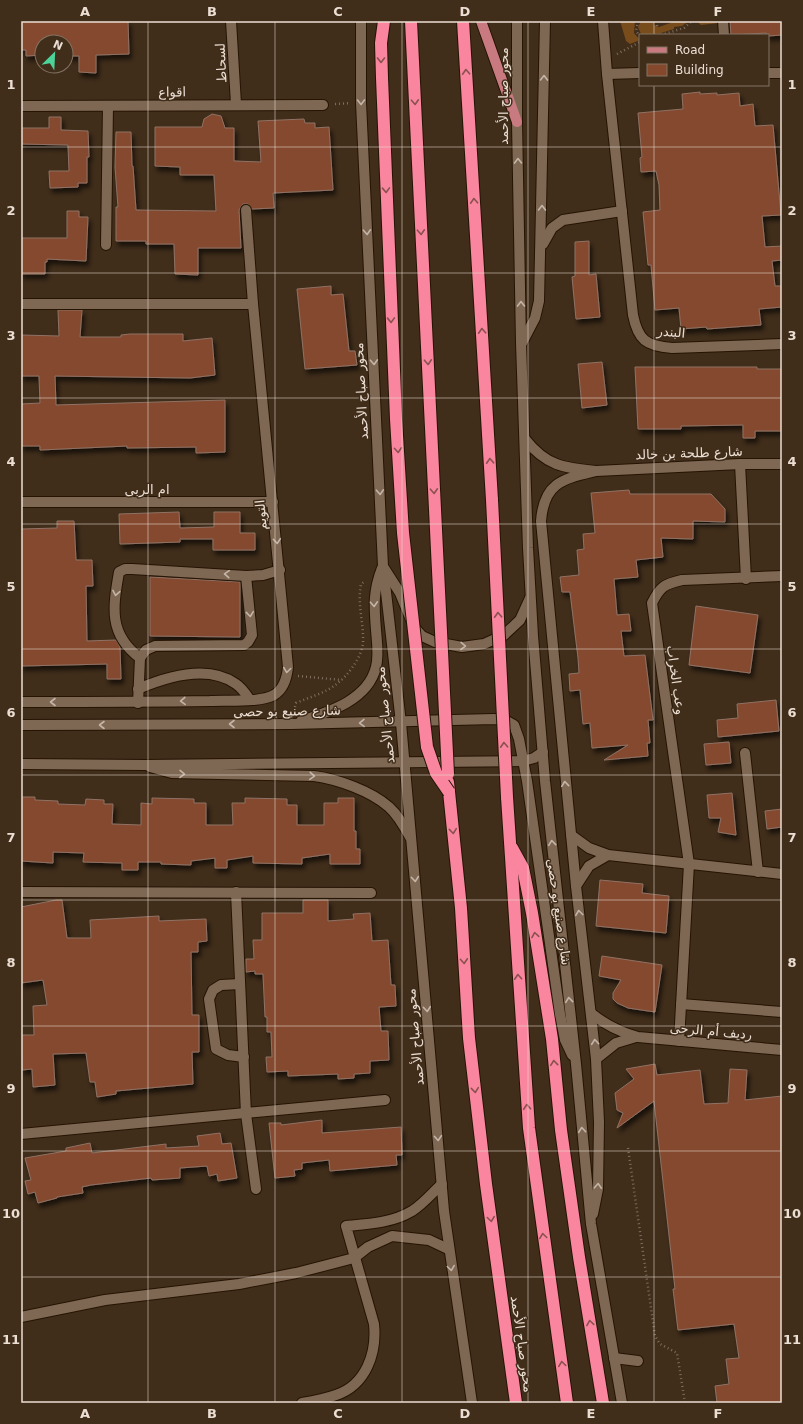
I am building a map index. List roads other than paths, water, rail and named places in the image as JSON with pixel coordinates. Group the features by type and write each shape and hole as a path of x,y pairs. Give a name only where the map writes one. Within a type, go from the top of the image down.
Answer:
{"highway":[{"path":"384,21 381,43 382,78 396,419 403,533 427,747 436,774 449,792"},
{"name":"محور صباح الأحمد","path":"411,21 449,792 461,908 470,1045 486,1184 516,1403"},
{"path":"463,21 492,500 507,797 528,1128 568,1403"},
{"path":"510,844 523,868 532,913 552,1038 561,1130 579,1257 603,1403"}],"main road":[{"path":"481,21 517,122"}],"street":[{"name":"لسحاط","path":"231,21 236,104"},
{"name":"محور صباح الأحمد","path":"361,21 361,103 383,566 401,723 448,1249 472,1403"},
{"name":"محور صباح الأحمد","path":"517,21 517,122 521,344 530,597 543,752 576,1064 591,1224 622,1403"},
{"path":"521,344 536,318 539,301 545,21"},
{"name":"البندر","path":"603,21 607,74 633,315 639,336 649,343 660,347 672,348 782,344"},
{"path":"723,21 724,34"},
{"path":"607,74 639,73"},
{"path":"769,73 782,73"},
{"name":"اقواع","path":"21,106 236,104 323,105"},
{"path":"106,245 108,106"},
{"name":"التويم","path":"246,210 253,304 280,570 288,667 287,675 282,687 274,695 250,700"},
{"path":"541,247 552,228 563,220 622,211"},
{"path":"21,304 253,304"},
{"name":"شارع طلحة بن خالد","path":"525,439 534,450 552,464 563,467 596,470 740,464 782,464"},
{"path":"740,464 746,579"},
{"name":"شارع طلحة بن خالد","path":"543,507 549,492 558,483 596,470"},
{"name":"ام الربى","path":"21,502 273,502"},
{"name":"محور صباح الأحمد","path":"543,507 541,529 576,886 592,1014 596,1060 599,1122 598,1189 591,1224"},
{"path":"383,566 400,593 414,627 422,636 435,642 462,647 484,644 504,635 520,620 530,597"},
{"path":"291,724 329,712 345,704 365,689 371,679 376,667 378,650 374,600 375,589 383,566"},
{"path":"140,658 129,650 122,641 118,632 114,602 119,572 125,569 132,569 246,576 262,575 280,570"},
{"path":"138,702 140,658 146,650 155,646 244,645 248,642 252,635 246,576"},
{"name":"وعب الخراب","path":"678,1041 689,864 652,603 658,591 668,583 682,580 746,579 782,576"},
{"path":"138,689 171,677 211,675 226,678 237,684 250,700"},
{"name":"شارع صنيع بو حصى","path":"21,702 250,700"},
{"name":"شارع صنيع بو حصى","path":"21,725 401,723 505,720 514,725 517,731 523,761 560,1014 565,1040 576,1064"},
{"path":"21,764 145,765 523,761 534,758 543,752"},
{"path":"745,753 758,872"},
{"path":"145,765 172,773 314,776 327,778 378,798 399,817 411,840"},
{"path":"571,835 589,848 608,855 782,874"},
{"path":"576,886 589,866 608,855"},
{"path":"21,892 371,892"},
{"path":"236,892 246,1114 256,1189"},
{"path":"240,984 221,985 213,990 209,999 216,1049 228,1055 244,1057"},
{"path":"681,1004 782,1012"},
{"name":"رديف أم الرحى","path":"592,1014 616,1030 638,1037 782,1050"},
{"name":"رديف أم الرحى","path":"596,1060 616,1043 638,1037"},
{"path":"21,1134 385,1100"},
{"path":"302,1403 337,1395 350,1388 360,1378 368,1366 373,1353 375,1338 374,1324 346,1226 386,1221 404,1215 420,1204 442,1184"},
{"path":"21,1317 105,1300 239,1284 296,1273 354,1258 368,1247 392,1236 429,1240 448,1249"},
{"path":"614,1358 638,1361"}]}
